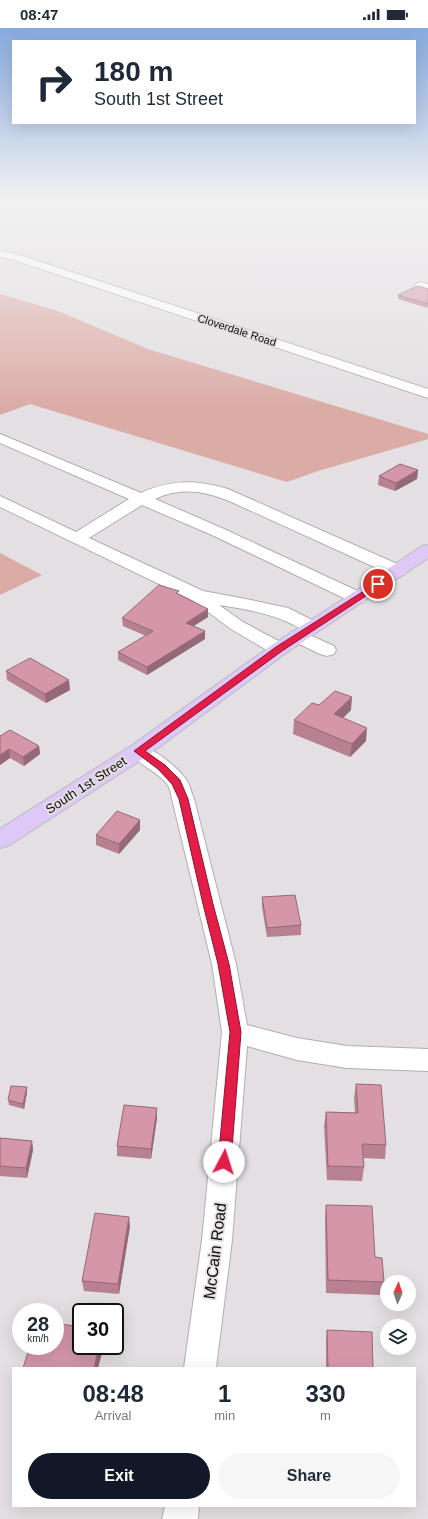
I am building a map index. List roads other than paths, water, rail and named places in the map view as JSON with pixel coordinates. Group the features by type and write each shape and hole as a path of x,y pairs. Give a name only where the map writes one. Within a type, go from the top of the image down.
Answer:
{"main road":[{"name":"South 1st Street","path":"0,840 139,751 279,649 358,598 428,550"}],"street":[{"name":"Cloverdale Road","path":"60,272 428,394"},
{"path":"0,438 218,532 358,598"},
{"path":"77,539 116,514 142,500 174,487 189,485 215,490 293,523 352,552 398,571"},
{"path":"0,501 198,596 232,624 279,649"},
{"path":"198,596 252,604 282,612 327,650"},
{"name":"McCain Road","path":"139,751 162,767 176,782 183,799 224,964 235,1032 217,1240 200,1367"},
{"path":"235,1032 297,1049 333,1055 347,1057 428,1060"},
{"path":"180,1519 182,1507"}]}
